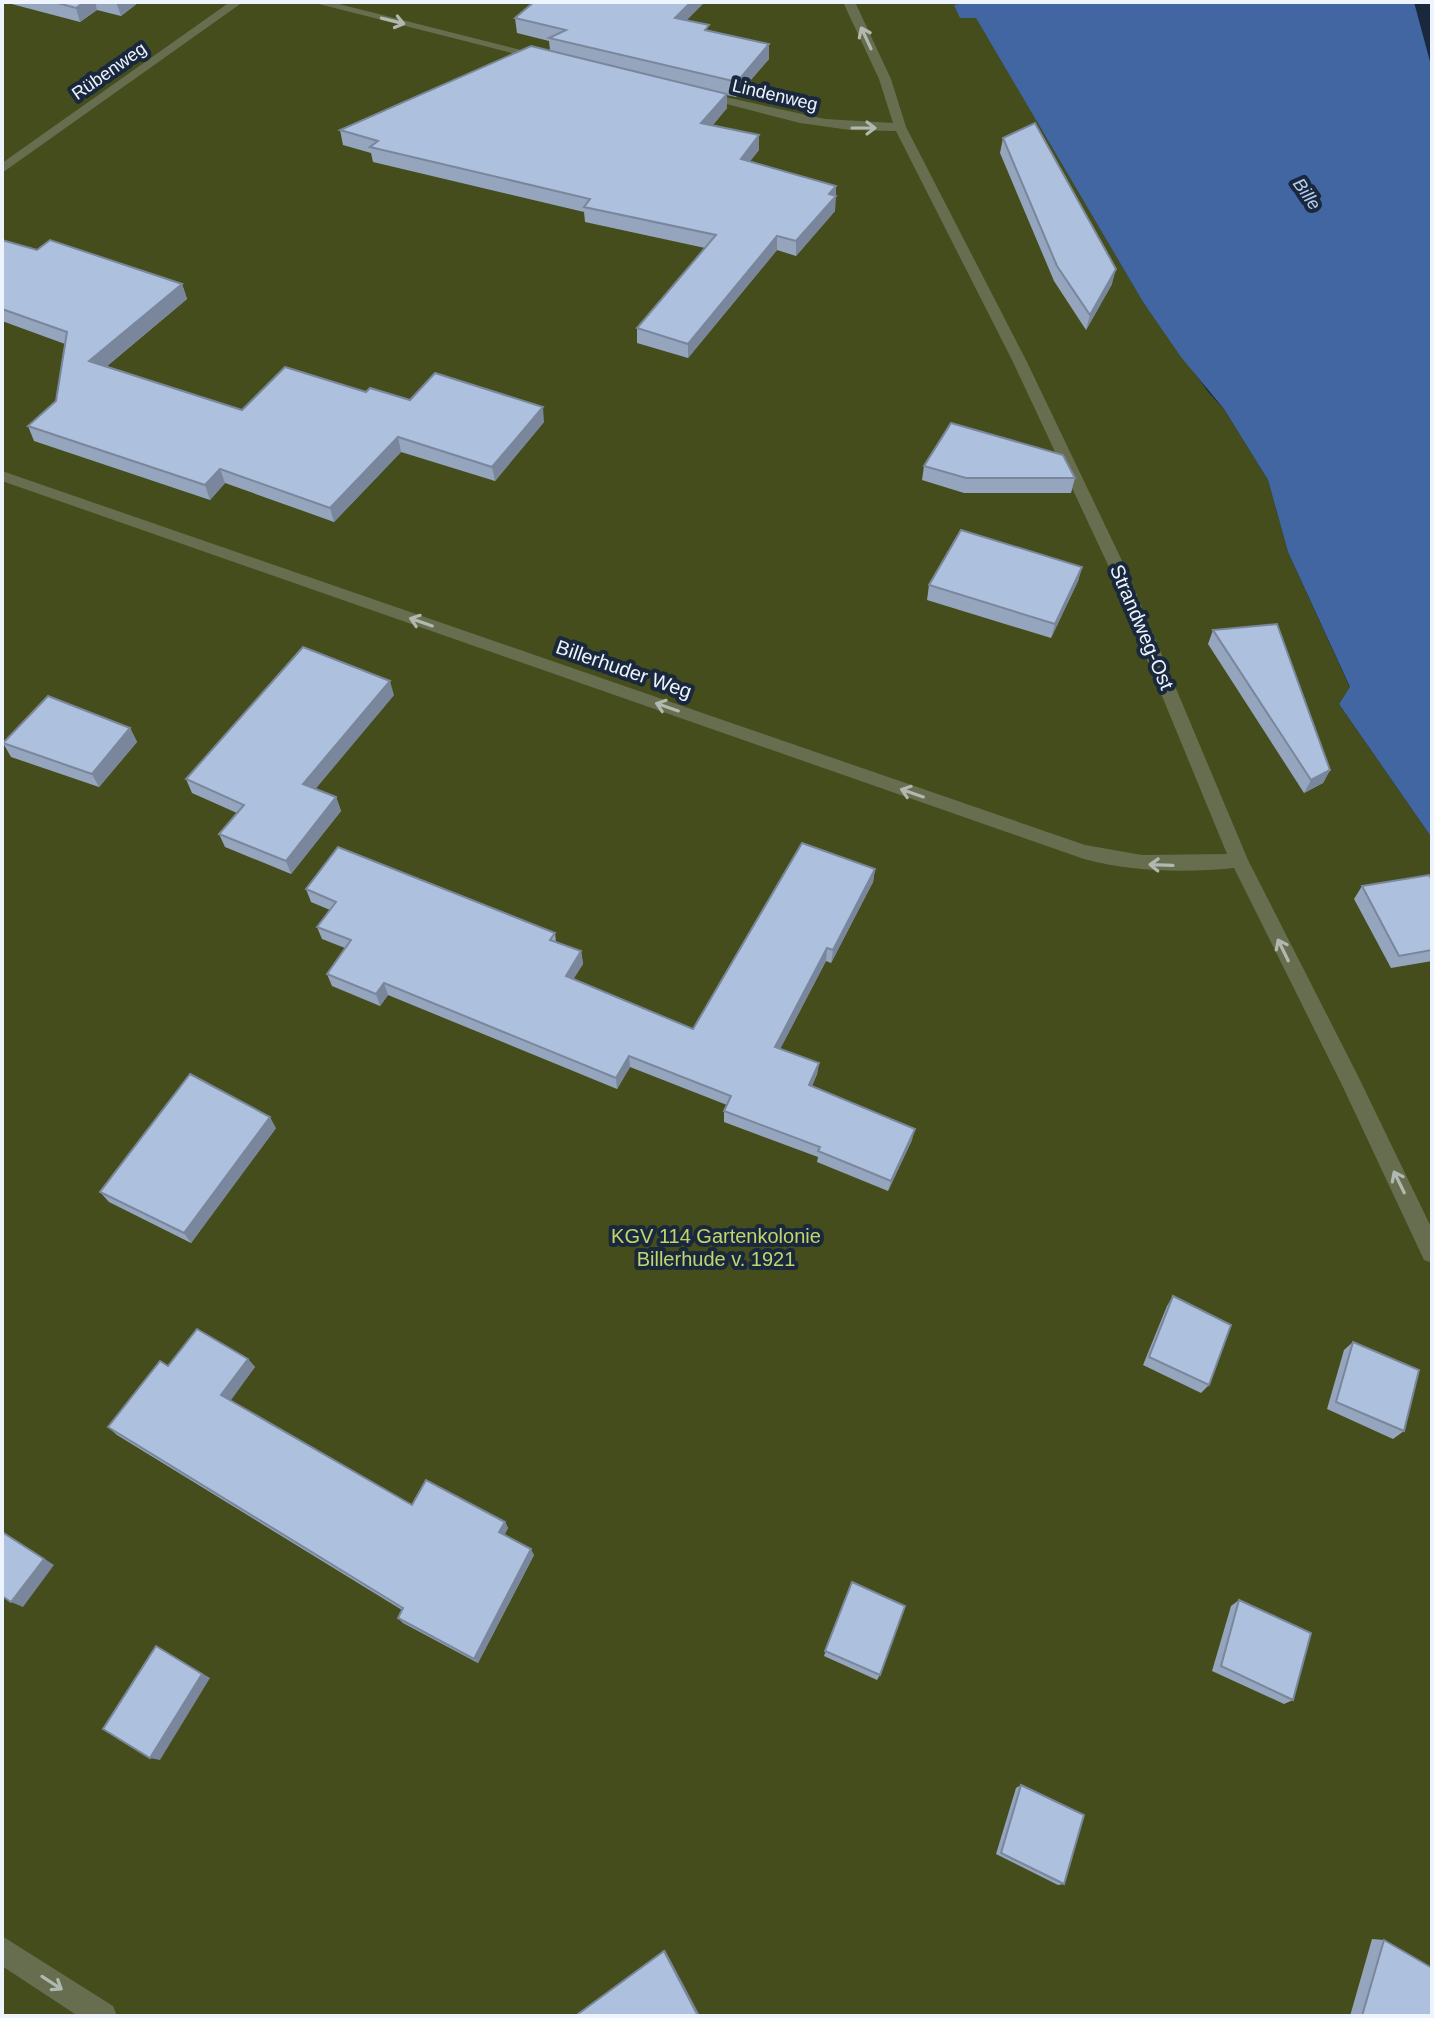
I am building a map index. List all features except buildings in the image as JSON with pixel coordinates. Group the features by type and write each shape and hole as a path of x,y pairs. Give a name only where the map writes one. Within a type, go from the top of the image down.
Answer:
{"lane":[{"name":"Rübenweg","path":"2,169 237,2"},
{"path":"317,2 563,62"},
{"name":"Strandweg-Ost","path":"849,2 885,79 900,127 1020,362 1117,567 1239,860 1350,1080 1432,1253"},
{"name":"Lindenweg","path":"686,92 828,125 900,127"},
{"name":"Billerhuder Weg","path":"2,476 1084,852 1144,864 1185,866 1239,860"},
{"path":"2,1950 103,2016"}],"green space":[{"name":"KGV 114 Gartenkolonie Billerhude v. 1921","path":"2,2 967,2 1143,302 1224,409 1268,480 1288,552 1350,688 1339,704 1432,838 1432,2016 2,2016"}],"water":[{"name":"Bille","path":"967,2 1414,2 1432,69 1432,838 1339,704 1350,687 1288,552 1268,480 1224,409 1181,357 1143,302 976,18 960,18 954,5"}]}
